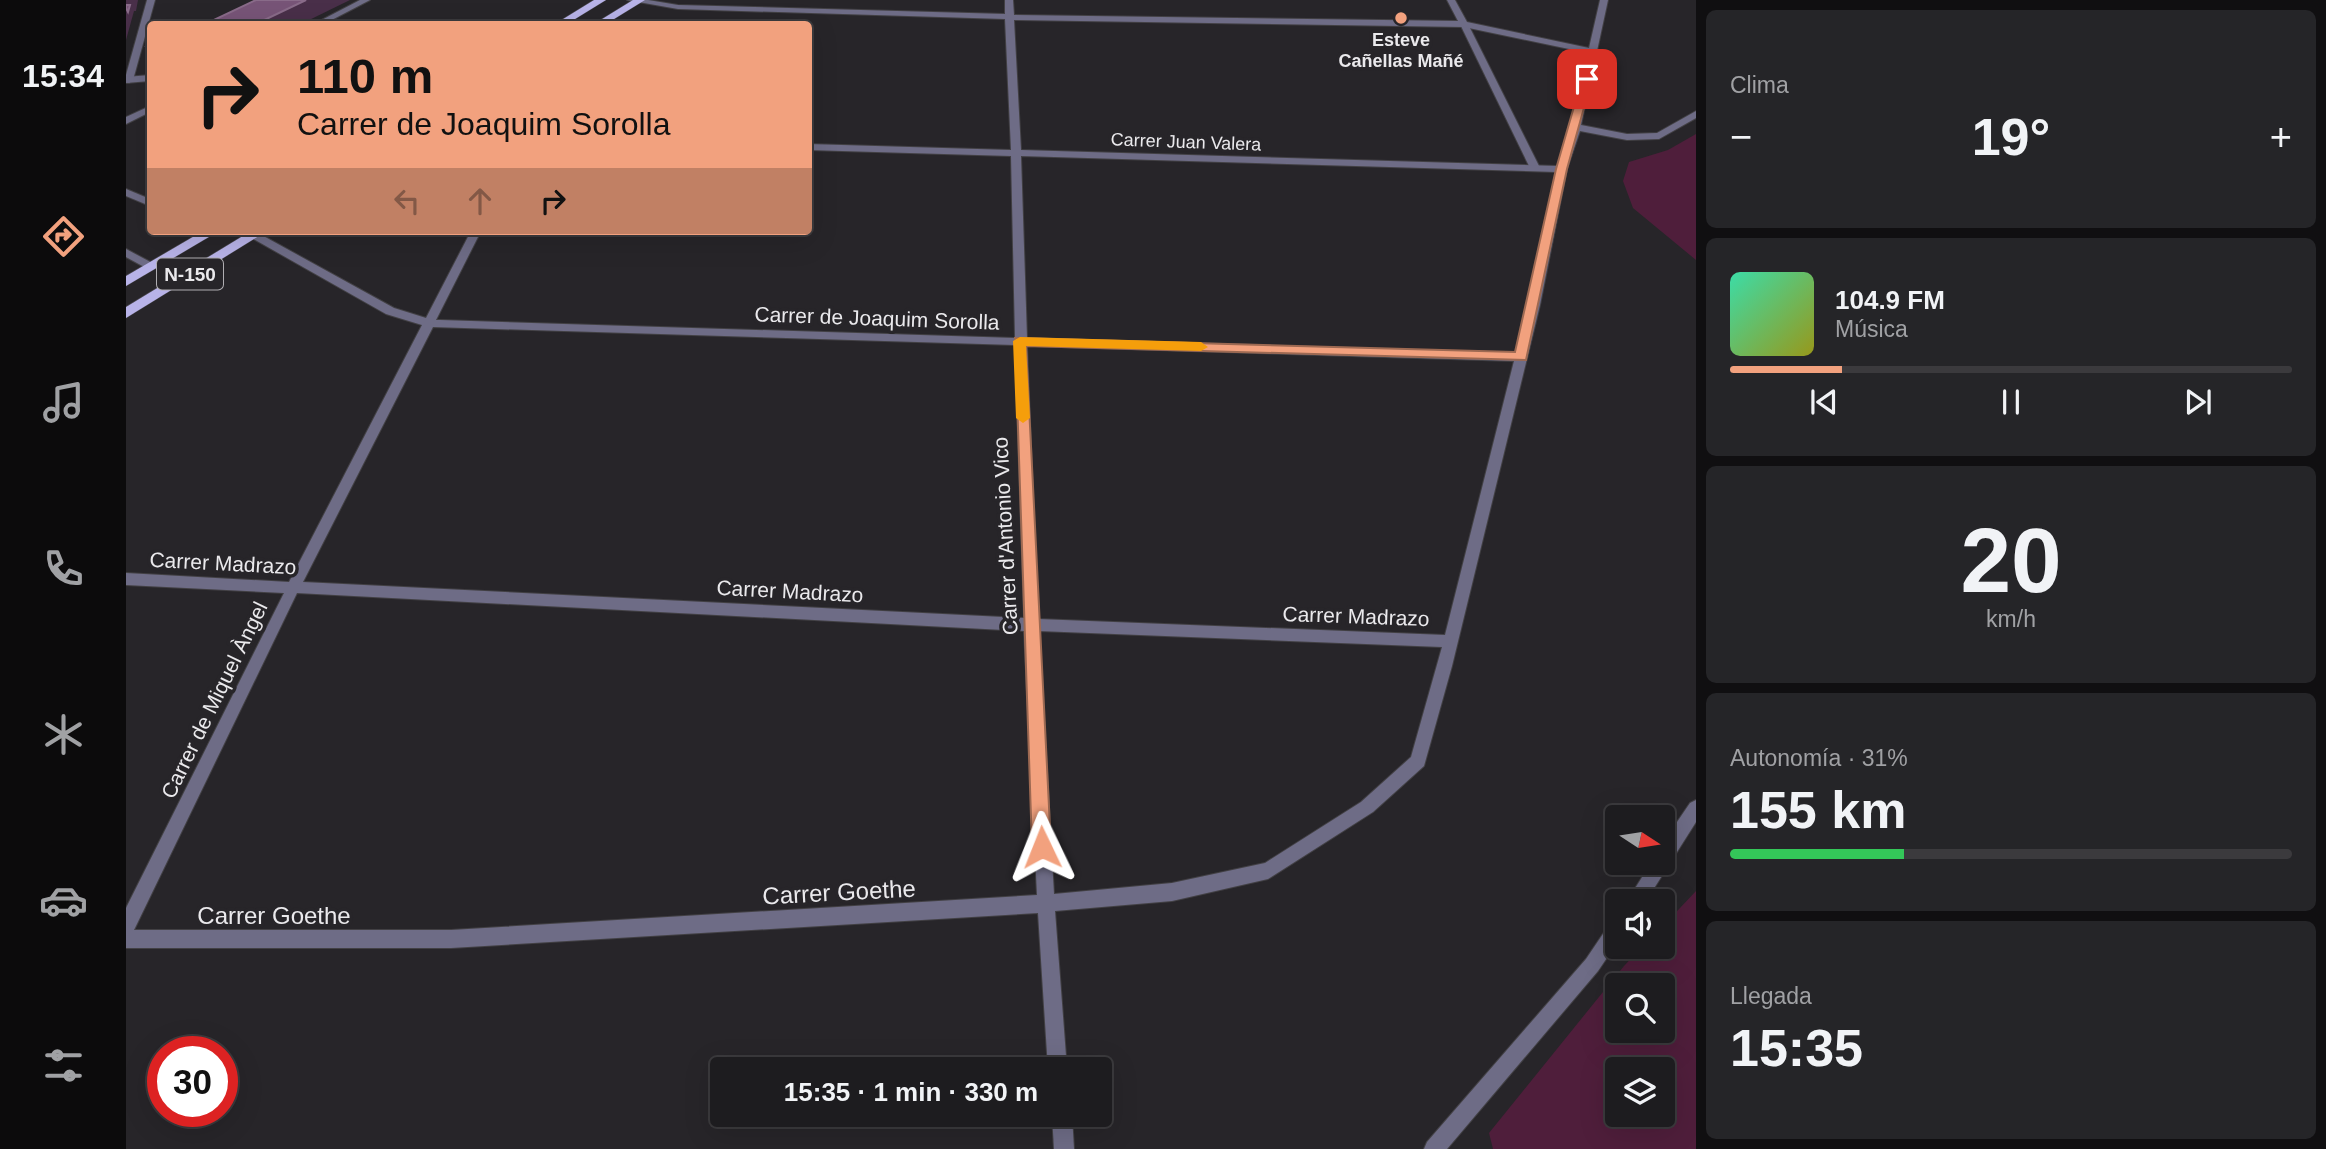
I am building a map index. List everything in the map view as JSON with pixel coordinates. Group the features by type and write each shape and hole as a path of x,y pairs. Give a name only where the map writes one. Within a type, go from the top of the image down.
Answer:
{"main road":[{"path":"565,21 601,0"},
{"path":"604,21 636,1"},
{"name":"N-150","path":"126,282 205,235"},
{"name":"N-150","path":"126,313 254,235"}],"street":[{"path":"147,79 127,83 152,0"},
{"path":"324,21 366,0"},
{"name":"Carrer d'Antonio Vico","path":"1009,0 1020,341 1044,903 1057,1057"},
{"path":"1451,0 1535,168"},
{"name":"Carrer Goethe","path":"126,939 451,939 1044,903 1172,891 1268,871 1367,807 1418,761 1445,666 1521,357 1562,169 1576,127 1604,0"},
{"path":"636,1 678,7 1009,17 1464,24 1594,52"},
{"path":"126,121 147,110"},
{"path":"1576,127 1627,136 1659,136 1696,114"},
{"name":"Carrer Juan Valera","path":"812,147 1562,169"},
{"path":"126,192 147,202"},
{"name":"Carrer de Joaquim Sorolla","path":"260,235 390,311 428,323 1521,357"},
{"name":"Carrer de Miquel Àngel","path":"126,927 293,588 474,235"},
{"path":"126,252 152,267"},
{"name":"Carrer Madrazo","path":"126,579 1032,625 1451,641"},
{"path":"1675,841 1696,808"},
{"path":"1434,1149 1592,965 1605,946"},
{"path":"1063,1127 1064,1149"}],"shaded area":[{"path":"1696,134 1696,260 1633,208 1623,181 1629,162 1668,150"},
{"path":"1696,891 1696,1149 1493,1149 1489,1133 1605,990 1605,1043 1675,1043 1675,973 1618,973 1631,959 1675,959 1675,913"}],"building":[{"path":"256,0 306,0 262,21 204,21 214,20"}],"slow traffic":[{"path":"1023,418 1020,341 1201,347"}],"place":[{"name":"Esteve Cañellas Mañé","path":"1401,18"}],"route":[{"path":"1042,847 1020,341 1521,357 1562,169 1576,127 1587,79"}]}
